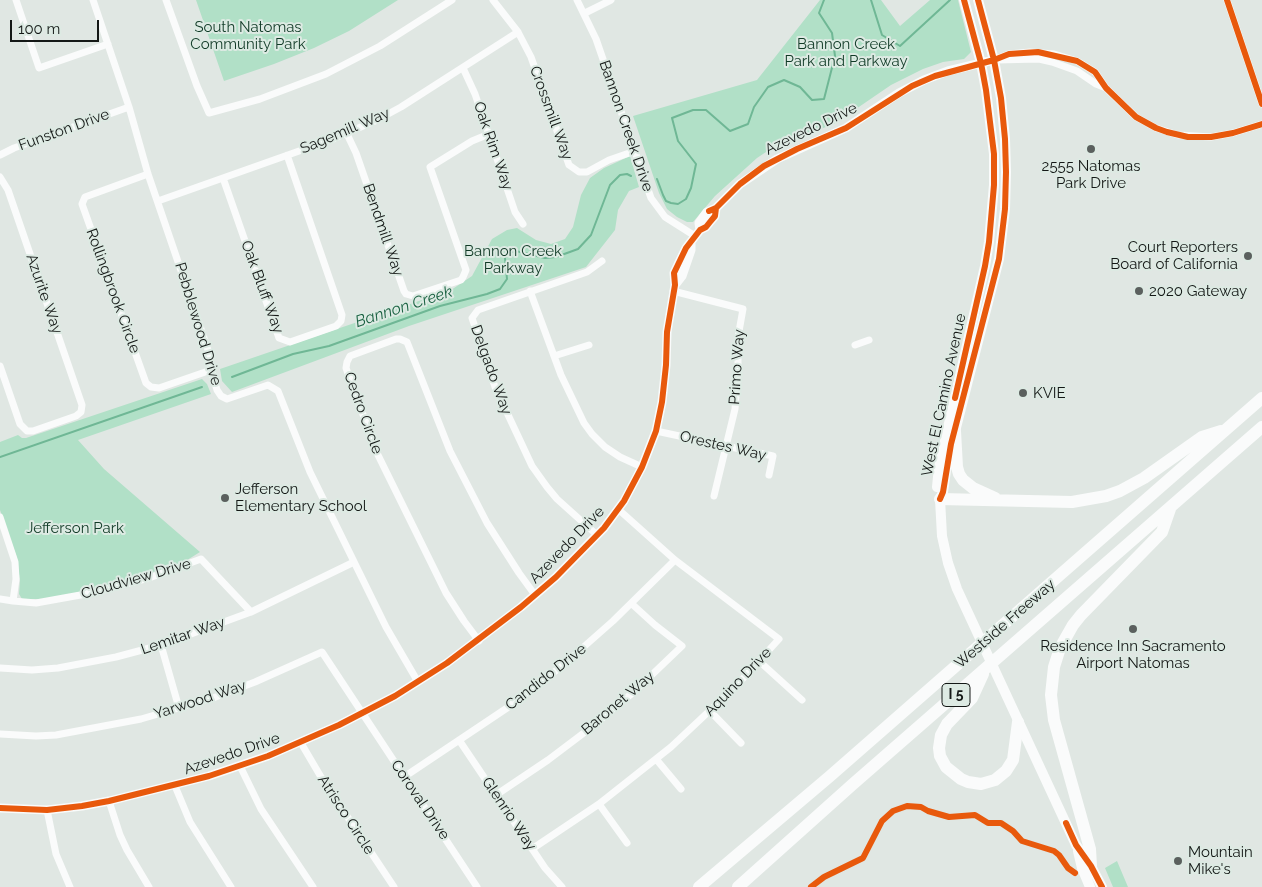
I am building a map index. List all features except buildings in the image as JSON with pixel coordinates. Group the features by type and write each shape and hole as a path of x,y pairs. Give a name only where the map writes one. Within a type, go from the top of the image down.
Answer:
{"highway":[{"name":"Westside Freeway","path":"700,887 829,777 1262,398"},
{"name":"Westside Freeway","path":"739,886 1262,427"},
{"path":"955,430 957,467 963,480 973,488 1000,500"},
{"path":"940,500 1072,502 1106,496 1144,478 1202,437 1226,430"},
{"path":"1091,866 1090,849 1054,720 1051,695 1054,667 1060,648 1072,625 1162,532 1171,507"},
{"path":"985,670 972,698 946,724 941,735 940,756 946,767 968,782 981,784 995,780 1006,771 1013,760 1018,722"}],"main road":[{"name":"West El Camino Avenue","path":"964,0 981,63 989,106 994,154 992,214 985,266 939,467 937,492 940,500 940,522 944,549 957,589 1018,722 1076,845 1091,866 1102,887"},
{"name":"West El Camino Avenue","path":"940,500 947,463 1002,244 1006,172 1001,98 994,60 978,0"},
{"name":"West El Camino Avenue","path":"1076,845 1082,868 1090,887"}],"street":[{"path":"16,0 40,68 108,44"},
{"name":"Pebblewood Drive","path":"93,0 129,107 148,174 201,329 217,390 220,396 227,399 268,385 278,391 310,472 386,627 418,682"},
{"path":"166,0 197,86 209,112 260,99 326,74 380,46 452,0"},
{"name":"Crossmill Way","path":"494,0 518,32 536,71 569,165 579,172 587,172 609,160 635,151"},
{"name":"Bannon Creek Drive","path":"577,0 596,39 651,198 659,211 671,222 695,236"},
{"path":"585,13 611,0"},
{"path":"1227,0 1262,104"},
{"name":"Sagemill Way","path":"158,201 347,134 401,107 518,32"},
{"path":"994,60 1020,52 1054,54 1077,60 1096,72 1106,88 1136,117 1156,128 1178,135 1211,137 1233,133 1262,124"},
{"name":"Azevedo Drive","path":"0,808 47,810 82,806 175,786 240,766 301,742 362,714 418,682 479,641 536,595 598,535 618,509 642,467 656,431 665,384 667,332 674,288 674,273 686,248 695,236 699,223 707,212 716,208 746,179 776,159 846,128 899,93 924,80 994,60"},
{"name":"Oak Rim Way","path":"463,68 475,94 515,212 523,224"},
{"name":"Funston Drive","path":"0,155 14,148 129,107"},
{"name":"Bendmill Way","path":"347,134 356,153 404,291 413,296 460,280 464,277 466,270 430,167 472,140 488,134"},
{"name":"Oak Bluff Way","path":"223,178 280,338 290,342 336,326 341,321 342,315 287,155"},
{"name":"Rollingbrook Circle","path":"148,174 86,196 82,204 146,383 151,388 159,388 211,370"},
{"name":"Azurite Way","path":"0,177 8,190 18,218 82,405 81,412 76,416 33,431 27,431 20,424 0,366"},
{"name":"Delgado Way","path":"598,535 557,499 532,466 495,387 472,322 473,316 478,310 587,272 602,261"},
{"name":"Primo Way","path":"674,288 743,308 738,336 737,390 714,496"},
{"path":"530,292 568,392 584,423 592,434 612,453 642,467"},
{"name":"Cedro Circle","path":"479,641 446,593 377,453 346,368 346,362 350,356 396,339 404,340 409,345 432,409 454,459 487,522 518,573 536,595"},
{"path":"855,345 869,340"},
{"path":"554,356 589,345"},
{"name":"Orestes Way","path":"656,431 773,456 769,475"},
{"name":"Aquino Drive","path":"532,849 598,804 656,759 710,711 779,639 675,560 618,509"},
{"path":"0,516 15,562 16,579 13,601"},
{"name":"Cloudview Drive","path":"0,599 28,603 48,602 149,578 201,560 251,612"},
{"name":"Candido Drive","path":"404,777 507,708 555,672 632,604 675,560"},
{"name":"Lemitar Way","path":"0,668 32,670 58,668 116,657 161,645 251,612 354,562"},
{"name":"Baronet Way","path":"496,795 548,760 593,726 636,690 682,646 632,604"},
{"path":"161,645 179,708"},
{"name":"Yarwood Way","path":"0,734 56,735 112,725 179,708 254,682 322,652 362,714"},
{"path":"759,661 802,700"},
{"path":"710,711 741,743"},
{"name":"Coroval Drive","path":"362,714 477,887"},
{"name":"Glenrio Way","path":"460,740 545,868 562,887"},
{"name":"Atrisco Circle","path":"301,742 321,777 394,887"},
{"path":"656,759 681,789"},
{"path":"240,766 261,808 313,887"},
{"path":"175,786 190,822 231,887"},
{"path":"109,800 126,850 149,887"},
{"path":"598,804 627,843"},
{"path":"47,810 56,854 70,887"}],"green space":[{"name":"South Natomas Community Park","path":"196,0 398,0 349,31 314,48 224,81"},
{"name":"Bannon Creek Park and Parkway","path":"820,0 881,0 900,26 930,0 958,0 971,52 964,59 943,62 923,69 891,85 834,124 775,146 757,158 715,196 693,222 687,222 677,217 667,209 659,193 633,116 757,80"},
{"name":"Bannon Creek Parkway","path":"630,156 639,187 629,191 618,210 615,230 586,267 409,326 232,392 222,381 220,369 451,290 472,276 492,239 507,230 517,228 536,240 551,244 565,239 573,227 581,195 590,178 604,168"},
{"name":"Jefferson Park","path":"202,379 207,384 211,394 78,440 104,469 200,552 184,562 109,586 46,599 22,599 19,594 20,581 17,558 0,510 0,442 18,435 26,438"},
{"path":"1117,861 1128,887 1113,887 1105,868"}],"waterway":[{"name":"Bannon Creek","path":"657,179 666,201 678,204 686,199 691,188 696,164 678,141 672,118 693,110 706,110 730,131 748,124 754,107 768,87 784,80 800,87 812,100 824,99 835,56 832,33 819,13 824,0"},
{"name":"Bannon Creek","path":"871,0 882,35 900,46 950,0"},
{"name":"Bannon Creek","path":"232,377 293,354 329,346 440,306 500,289 507,279 505,258 508,253 516,251 545,258 556,257 578,249 591,235 610,185 620,175 627,174 631,176"},
{"name":"Bannon Creek","path":"0,457 202,387"}],"cycle path":[{"path":"955,398 985,266 994,185 994,154 986,90 981,63 964,0"},
{"path":"940,499 943,492 951,444 999,259 1005,209 1005,139 1001,98 994,60 978,0"},
{"path":"1227,0 1262,104"},
{"path":"709,211 716,208 740,184 764,166 797,149 846,128 912,86 935,76 1009,54 1038,52 1077,61 1095,72 1106,88 1136,117 1167,132 1188,137 1211,137 1233,133 1262,124"},
{"path":"0,808 47,810 109,801 209,776 268,756 339,725 395,696 447,663 521,607 556,577 604,528 624,501 642,467 656,431 662,402 667,332 675,285 674,273 686,248 700,230 706,227 715,216 716,208"},
{"path":"811,887 824,877 863,858 882,821 893,811 907,806 921,807 949,817 975,815 988,823 1001,823 1013,831 1022,841 1054,851 1068,868 1075,873"},
{"path":"1066,823 1076,845 1091,866 1102,887"}],"place":[{"name":"2555 Natomas Park Drive","path":"1091,149"},
{"name":"Court Reporters Board of California","path":"1248,256"},
{"name":"2020 Gateway","path":"1139,291"},
{"name":"KVIE","path":"1023,393"},
{"name":"Jefferson Elementary School","path":"225,498"},
{"name":"Residence Inn Sacramento Airport Natomas","path":"1133,629"},
{"name":"Mountain Mike's","path":"1178,861"}]}
